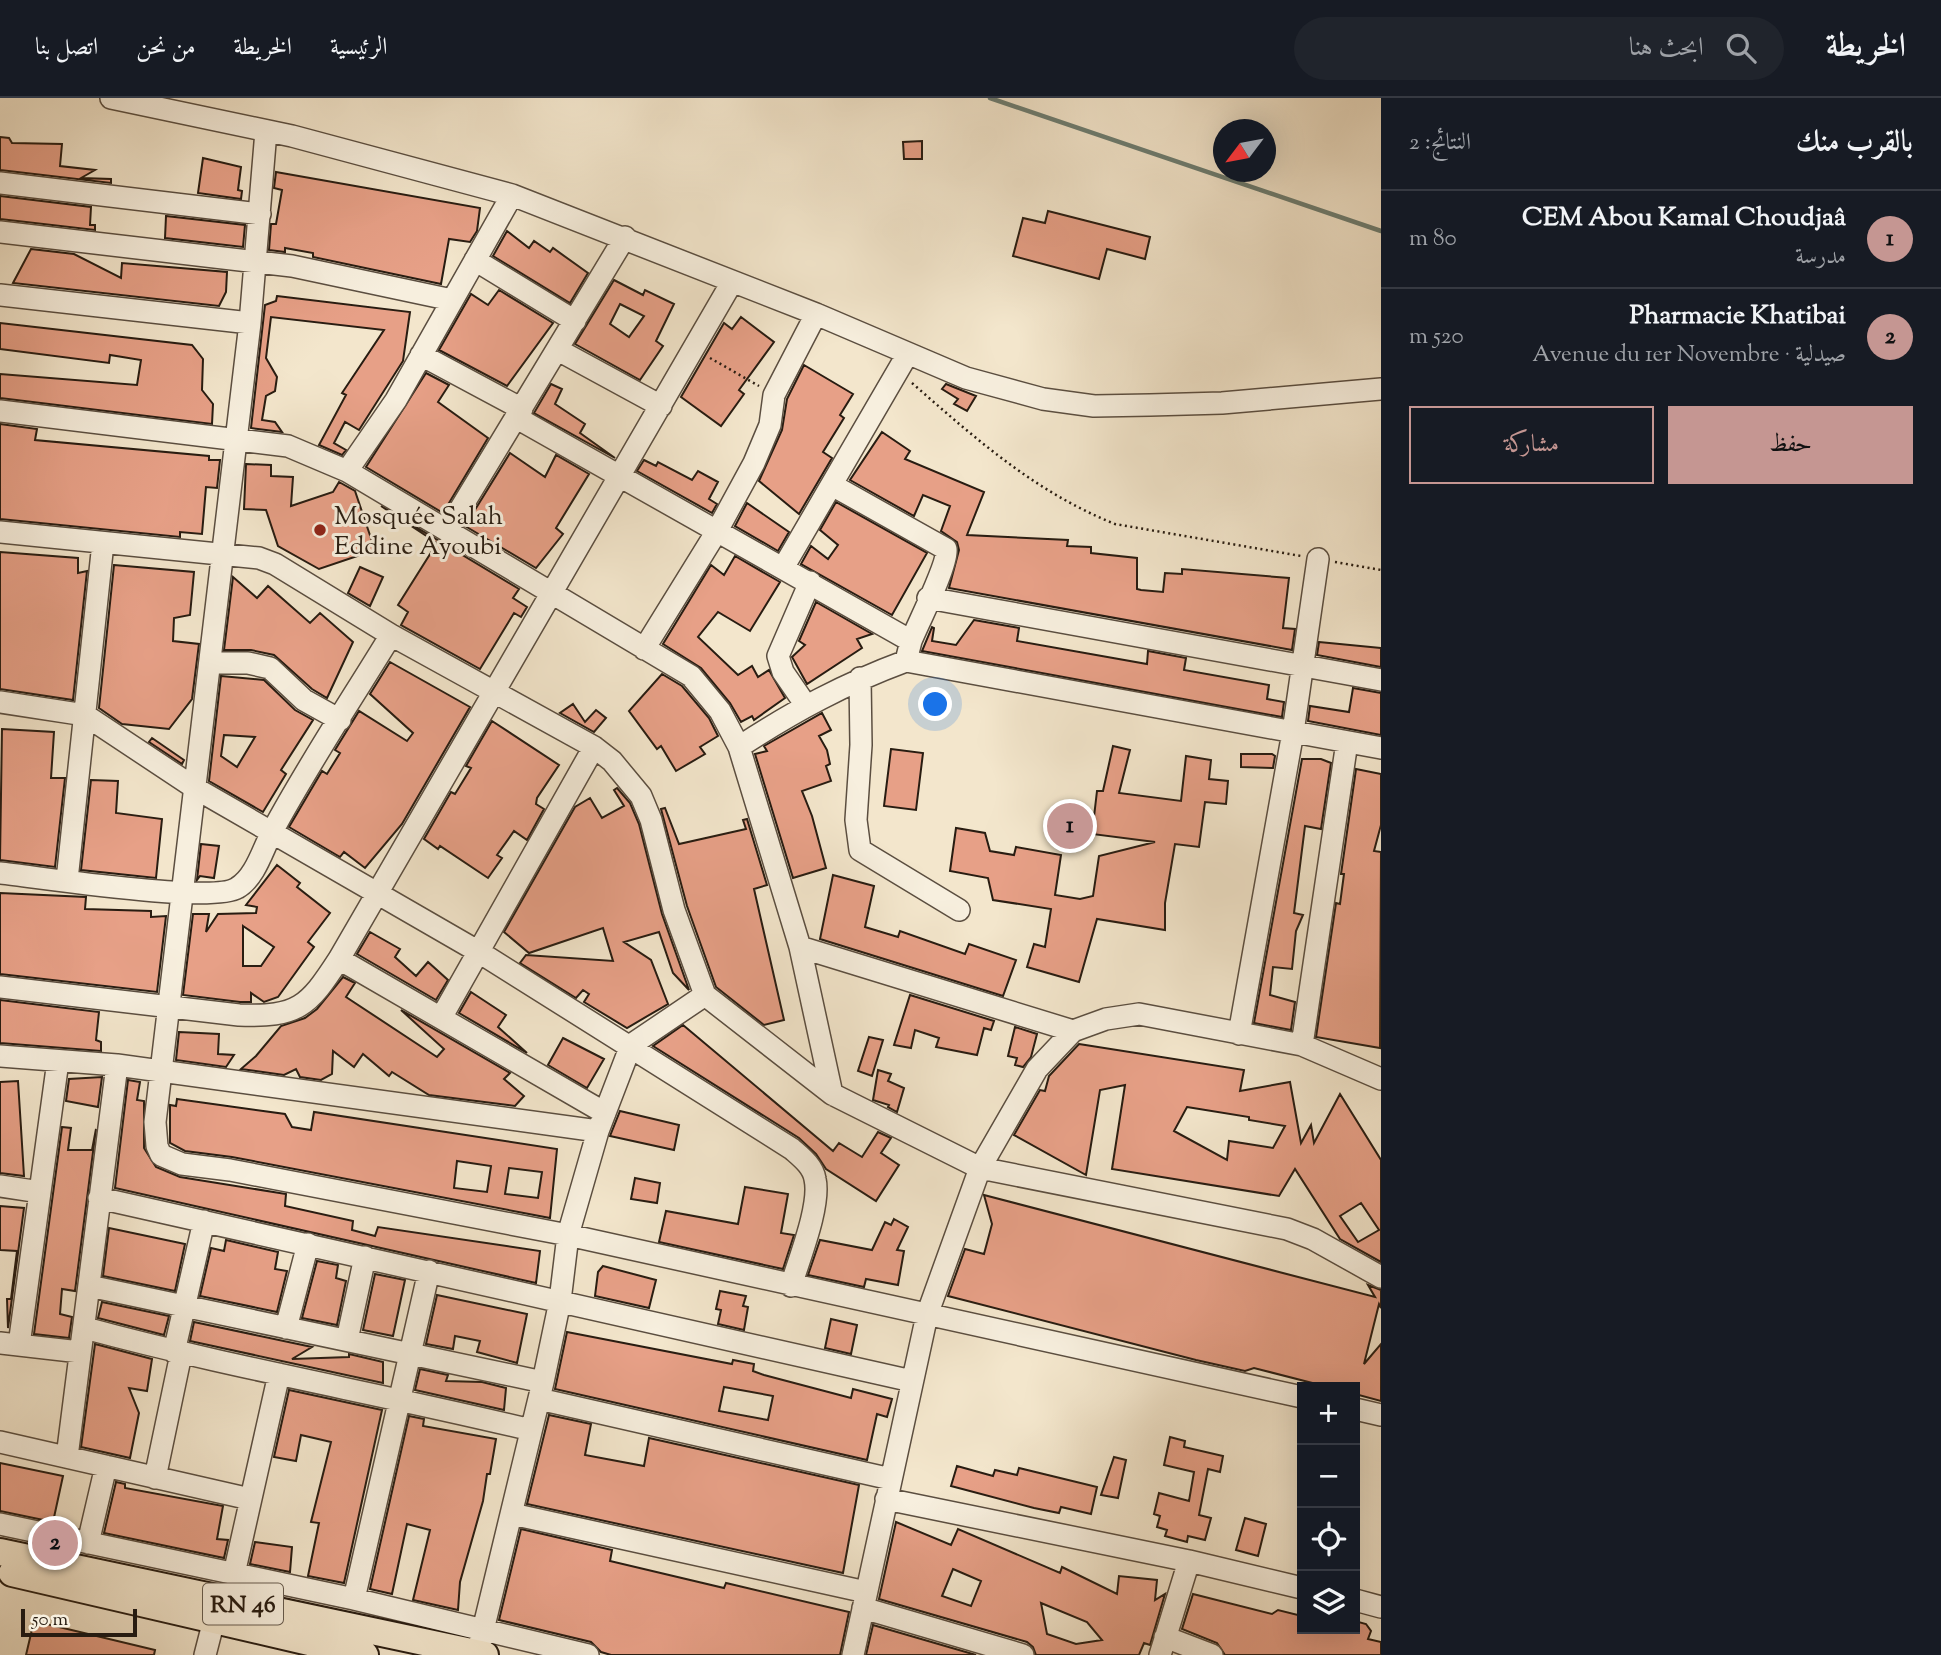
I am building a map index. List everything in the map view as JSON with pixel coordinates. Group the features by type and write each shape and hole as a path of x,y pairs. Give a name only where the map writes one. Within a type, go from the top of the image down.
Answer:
{"main road":[{"name":"RN 46","path":"0,1552 481,1648"},
{"name":"RN 46","path":"0,1570 365,1655"}],"street":[{"path":"111,98 266,131 465,180 512,195 816,314 903,364 1030,396 1094,406 1222,403 1381,389"},
{"path":"266,131 257,262 155,1122 157,1146 168,1161 568,1235 1297,1396"},
{"path":"0,183 260,214"},
{"path":"347,471 396,400 512,195"},
{"path":"0,232 323,271 452,300"},
{"path":"447,531 625,237"},
{"path":"475,260 575,321"},
{"path":"0,987 239,1015 287,1014 309,1002 339,959 732,282"},
{"path":"0,295 250,323"},
{"path":"644,649 717,531 762,444 770,425 774,395 816,314"},
{"path":"558,350 661,406"},
{"path":"421,355 619,477 810,582 909,651 1381,748"},
{"path":"783,568 903,364"},
{"path":"0,411 288,446 347,471 691,676 707,692 739,747 800,947 832,1094"},
{"path":"739,747 805,704 909,651 928,598 944,565 946,549 832,485"},
{"path":"0,532 259,558 275,564 391,635 594,747 612,761 641,796 651,820 674,910 705,995 832,1094 980,1168 1287,1229 1313,1239 1381,1277"},
{"path":"67,880 103,542"},
{"path":"1239,1034 1293,732 1318,559"},
{"path":"805,704 783,672 778,656 810,582"},
{"path":"928,598 1381,680"},
{"path":"0,873 182,892 221,893 237,889 248,877 272,830 391,635"},
{"path":"211,663 248,663 270,668 304,700 340,720"},
{"path":"860,678 856,820 860,850 958,910"},
{"path":"0,702 85,715 195,788 272,830 375,894 479,952 632,1045 792,1149 811,1167 816,1195 792,1286"},
{"path":"1301,1045 1347,742"},
{"path":"441,1018 594,747"},
{"path":"800,947 1073,1031"},
{"path":"339,959 441,1018 601,1122"},
{"path":"481,1648 560,1301 568,1235 601,1122 632,1045 705,995"},
{"path":"853,1655 927,1315 980,1168 1037,1069 1073,1031 1106,1019 1139,1014 1301,1045 1381,1079"},
{"path":"0,1056 117,1065 601,1122"},
{"path":"58,1061 40,1192 10,1344 80,1352"},
{"path":"66,1457 85,1328 117,1065"},
{"path":"0,1186 40,1192"},
{"path":"99,1198 912,1381"},
{"path":"155,1478 204,1222"},
{"path":"286,1328 308,1244"},
{"path":"347,1340 365,1257"},
{"path":"354,1599 429,1271"},
{"path":"89,1286 409,1353 889,1489 1297,1587"},
{"path":"85,1328 178,1353 398,1398 531,1430"},
{"path":"234,1574 279,1374"},
{"path":"1360,1409 1379,1407"},
{"path":"0,1442 250,1499"},
{"path":"88,1544 106,1466"},
{"path":"512,1514 864,1600 1023,1655"},
{"path":"0,1524 354,1599 481,1648 588,1655"},
{"path":"1189,1560 1163,1646 1212,1655"},
{"path":"1360,1601 1381,1607"},
{"path":"205,1655 214,1620"}],"path":[{"path":"692,348 774,395"},
{"path":"903,364 1021,475 1092,515 1128,526 1381,570"}],"building":[{"path":"0,137 9,138 12,143 62,144 60,166 95,170 81,178 111,179 111,183 0,170"},
{"path":"922,141 922,159 904,159 903,142"},
{"path":"203,158 241,167 238,190 242,191 241,199 198,193"},
{"path":"276,172 480,208 477,231 470,242 449,239 441,284 313,257 313,253 285,248 285,252 269,250 271,224 276,224 282,190 274,188"},
{"path":"0,196 91,207 90,225 95,225 95,230 0,219"},
{"path":"1048,211 1150,237 1145,259 1107,249 1099,279 1013,256 1023,218 1045,223"},
{"path":"166,216 245,225 243,247 165,238"},
{"path":"507,231 529,248 534,241 550,252 553,248 588,273 570,303 493,256"},
{"path":"31,249 74,254 121,278 122,263 227,272 226,292 219,306 13,283"},
{"path":"614,280 643,295 645,290 674,304 656,341 663,346 640,380 575,344","holes":["620,304 644,316 629,337 610,324"]},
{"path":"499,290 553,323 507,386 439,350 471,294 488,305"},
{"path":"277,296 410,312 403,361 359,430 345,422 334,443 346,450 342,455 319,445 346,395 342,393 384,330 271,317 266,358 277,377 275,391 266,396 262,420 275,422 282,432 251,428 265,305 276,301"},
{"path":"741,317 774,342 739,390 744,394 721,426 681,397 724,323 732,329"},
{"path":"0,323 192,345 203,359 202,390 213,404 212,424 0,398 0,374 137,385 141,360 110,355 109,363 0,349"},
{"path":"804,365 853,394 840,415 844,418 823,452 832,458 799,514 759,481 782,430 787,399"},
{"path":"426,373 449,385 438,402 488,438 443,513 366,467"},
{"path":"551,384 562,389 555,404 585,424 580,433 615,458 534,413"},
{"path":"946,384 976,396 967,411 954,404 958,399 942,389"},
{"path":"0,424 37,429 35,440 209,456 209,460 220,460 217,488 206,487 202,534 180,532 180,537 0,519"},
{"path":"882,432 910,451 905,459 984,492 967,535 1068,540 1067,546 1091,547 1091,553 1137,558 1137,589 1141,590 1163,592 1165,573 1182,574 1182,569 1289,578 1283,628 1295,629 1292,650 949,588 959,550 957,542 941,531 950,506 923,495 914,516 850,480"},
{"path":"510,453 545,477 556,455 589,474 556,528 563,534 536,568 465,526"},
{"path":"644,460 656,466 658,462 692,480 698,471 718,482 709,499 717,504 712,513 637,471"},
{"name":"Mosquée Salah Eddine Ayoubi","path":"246,464 271,465 271,476 293,477 291,506 333,492 339,482 355,491 375,550 319,569 278,546 266,510 244,509"},
{"path":"836,502 927,553 892,615 801,564 811,546 828,559 838,545 820,530"},
{"path":"747,503 789,532 778,551 735,526"},
{"path":"381,506 519,589 513,598 527,607 521,617 514,613 480,669 401,625 408,612 398,605 437,543"},
{"path":"0,552 78,558 78,573 87,571 73,700 0,689"},
{"path":"735,556 780,582 750,631 718,612 698,637 738,675 752,666 758,677 769,670 785,698 754,720 752,716 741,722 730,703 701,668 663,644 711,565 724,575"},
{"path":"114,565 194,572 190,615 174,618 173,641 199,644 192,699 169,729 122,724 99,708"},
{"path":"360,567 383,577 370,606 348,593"},
{"path":"233,577 257,598 268,586 310,623 320,613 353,642 327,698 312,689 274,655 251,650 224,650"},
{"path":"816,602 872,634 857,639 862,648 807,684 792,657 805,645 799,641"},
{"path":"974,620 1019,628 1017,641 1147,664 1148,651 1186,658 1184,670 1269,685 1267,699 1284,702 1282,717 922,651 932,627 932,641 956,645"},
{"path":"1319,642 1381,648 1381,667 1317,655"},
{"path":"390,662 470,707 402,824 365,868 344,852 340,857 289,827 322,771 327,774 340,753 335,750 359,711 407,741 413,733 370,694"},
{"path":"662,674 682,686 709,718 718,736 700,747 705,754 676,771 661,746 657,749 629,711"},
{"path":"221,676 264,680 295,710 313,720 281,770 286,774 263,812 209,781","holes":["224,735 255,737 237,767 221,756"]},
{"path":"1353,688 1381,693 1381,735 1308,721 1310,706 1349,712"},
{"path":"573,704 585,722 596,710 606,718 594,732 560,713"},
{"path":"822,713 831,730 819,736 827,750 830,764 826,766 831,781 802,791 812,816 826,868 793,878 755,754 767,751 764,746"},
{"path":"492,721 559,765 537,798 536,804 544,809 527,840 514,831 497,855 502,858 488,878 440,846 438,849 424,839 451,792 455,794 471,768 466,766"},
{"path":"2,729 54,732 51,778 65,778 55,867 0,860"},
{"path":"152,738 184,760 182,764 149,742"},
{"path":"1113,746 1130,750 1119,793 1181,801 1186,756 1211,760 1209,779 1228,781 1226,804 1205,802 1199,847 1175,844 1165,903 1165,930 1097,919 1079,982 1027,967 1034,944 1045,947 1051,909 993,900 988,878 950,871 956,828 985,833 990,851 1014,855 1016,847 1061,855 1055,895 1080,899 1093,896 1099,856 1155,842 1092,834 1097,791 1103,791"},
{"path":"891,749 923,753 916,810 884,806"},
{"path":"1241,754 1272,754 1275,756 1273,768 1241,767"},
{"path":"1302,759 1321,759 1331,763 1321,829 1305,826 1294,913 1303,915 1296,931 1292,969 1273,967 1270,995 1295,1002 1291,1030 1254,1023"},
{"path":"1356,769 1381,774 1381,825 1374,851 1381,852 1380,1048 1316,1037 1336,903 1340,904 1344,874 1341,874"},
{"path":"91,780 118,781 116,813 162,819 156,878 81,870"},
{"path":"617,788 630,803 639,824 662,914 689,990 673,973 659,932 624,942 651,960 668,1004 627,1028 584,1002 589,994 583,990 576,998 520,963 526,955 613,961 603,928 529,953 504,932 575,807 590,798 602,818 624,806 614,790"},
{"path":"665,808 679,844 746,829 743,820 747,819 767,885 754,889 784,1020 764,1025 716,987 687,906 661,809"},
{"path":"201,844 219,846 214,878 200,876 197,880"},
{"path":"277,865 300,883 297,887 330,913 308,942 314,947 278,997 264,1002 251,993 251,1002 240,1002 183,995 193,914 209,914 206,932 218,914 256,913 257,907 246,905","holes":["243,926 274,947 261,966 243,966"]},
{"path":"833,875 874,886 865,927 898,937 900,931 965,954 969,944 1016,960 1003,996 820,939"},
{"path":"0,893 86,897 85,909 151,911 151,917 166,916 157,992 0,974"},
{"path":"370,932 400,949 395,957 416,976 428,962 448,980 436,1000 357,954"},
{"path":"343,977 355,983 346,997 437,1057 444,1049 401,1010 510,1073 504,1079 524,1096 515,1106 429,1095 392,1072 389,1076 363,1054 354,1067 333,1051 332,1074 321,1080 300,1077 296,1069 284,1075 241,1069 256,1056 281,1026 305,1018 317,1009"},
{"path":"471,992 506,1015 498,1027 527,1053 459,1013"},
{"path":"910,995 994,1021 991,1030 984,1028 977,1055 936,1047 939,1038 915,1030 911,1048 894,1045"},
{"path":"0,1000 99,1012 96,1040 101,1042 101,1051 0,1043"},
{"path":"683,1025 833,1151 839,1143 862,1157 878,1132 891,1138 881,1153 899,1165 876,1201 826,1169 816,1154 799,1138 653,1046"},
{"path":"1015,1027 1037,1034 1031,1057 1023,1067 1015,1065 1017,1058 1008,1056"},
{"path":"179,1032 219,1034 218,1054 234,1055 226,1067 176,1060"},
{"path":"869,1037 883,1040 872,1076 858,1071"},
{"path":"563,1038 604,1059 587,1088 548,1065"},
{"path":"1079,1044 1244,1070 1240,1091 1290,1082 1301,1143 1311,1125 1314,1143 1340,1094 1381,1160 1381,1262 1340,1239 1295,1169 1279,1196 1112,1169 1125,1085 1100,1090 1086,1175 1014,1135 1040,1090 1045,1091 1049,1076","holes":["1187,1107 1249,1117 1249,1120 1285,1126 1273,1148 1229,1141 1227,1160 1174,1131","1361,1203 1379,1230 1358,1242 1340,1216"]},
{"path":"878,1070 891,1074 888,1081 904,1088 897,1112 888,1107 889,1105 873,1100"},
{"path":"102,1077 98,1107 66,1101 69,1079"},
{"path":"128,1080 140,1082 137,1100 144,1101 144,1148 156,1167 180,1177 286,1194 285,1206 353,1221 352,1230 375,1236 378,1227 540,1251 536,1283 115,1188"},
{"path":"18,1081 24,1176 0,1173 0,1082"},
{"path":"177,1099 285,1114 292,1127 311,1130 314,1112 557,1149 550,1218 232,1157 185,1151 170,1143 170,1105 176,1106","holes":["457,1161 491,1166 487,1192 454,1188","509,1168 542,1172 538,1198 505,1194"]},
{"path":"620,1111 679,1125 674,1150 610,1136"},
{"path":"62,1127 71,1128 68,1150 92,1150 96,1129 75,1291 62,1289 60,1314 72,1317 69,1338 34,1334"},
{"path":"635,1178 660,1183 657,1203 631,1199"},
{"path":"745,1187 788,1194 781,1233 794,1235 783,1269 659,1242 666,1211 738,1224"},
{"path":"984,1195 1375,1297 1368,1285 1381,1290 1381,1308 1379,1304 1364,1364 1381,1344 1381,1401 1360,1395 1360,1382 1309,1382 1254,1368 1245,1371 948,1296 965,1249 984,1254 992,1224"},
{"path":"0,1206 24,1208 8,1328 7,1299 11,1299 17,1251 0,1250"},
{"path":"894,1219 908,1227 897,1250 904,1251 898,1285 866,1279 864,1287 808,1275 820,1240 872,1250 885,1222 891,1225"},
{"path":"109,1228 185,1244 175,1291 103,1276"},
{"path":"226,1240 278,1252 275,1269 287,1271 277,1312 200,1296 211,1248 224,1251"},
{"path":"317,1261 338,1265 336,1278 346,1281 337,1325 302,1318"},
{"path":"603,1266 656,1280 649,1308 595,1296 598,1272"},
{"path":"375,1274 405,1280 393,1336 363,1330"},
{"path":"720,1291 746,1296 743,1306 748,1307 744,1330 718,1324 721,1310 716,1309"},
{"path":"437,1295 527,1314 517,1363 477,1352 480,1341 455,1336 453,1349 426,1344"},
{"path":"102,1302 169,1316 164,1335 98,1318"},
{"path":"831,1319 857,1325 851,1354 825,1348"},
{"path":"194,1322 312,1347 292,1359 349,1357 349,1354 383,1362 383,1383 190,1341"},
{"path":"567,1332 732,1364 733,1360 754,1364 753,1371 764,1375 851,1398 853,1389 892,1399 887,1417 877,1414 867,1460 555,1389","holes":["724,1387 773,1396 768,1420 719,1411"]},
{"path":"95,1344 152,1359 147,1391 129,1388 139,1413 130,1458 81,1447"},
{"path":"420,1369 448,1375 446,1381 482,1382 506,1388 504,1410 415,1390"},
{"path":"289,1390 382,1410 344,1583 308,1576 319,1523 311,1522 331,1442 301,1435 296,1461 274,1457"},
{"path":"549,1415 591,1424 585,1455 644,1466 649,1438 859,1485 843,1573 527,1504"},
{"path":"409,1416 424,1419 423,1426 496,1439 490,1474 487,1474 483,1501 460,1582 458,1610 413,1600 430,1530 407,1524 392,1594 370,1589"},
{"path":"1170,1437 1185,1441 1184,1447 1223,1456 1220,1472 1208,1469 1199,1515 1211,1518 1205,1540 1188,1536 1187,1542 1165,1536 1167,1530 1157,1527 1160,1516 1154,1514 1159,1493 1189,1501 1194,1472 1164,1465"},
{"path":"1114,1457 1126,1460 1118,1498 1101,1495"},
{"path":"0,1463 63,1476 53,1522 0,1511"},
{"path":"957,1466 993,1476 995,1470 1017,1475 1019,1468 1097,1487 1091,1514 1061,1507 1059,1513 1034,1508 951,1486"},
{"path":"116,1482 125,1484 125,1488 223,1506 217,1539 228,1540 224,1558 104,1533"},
{"path":"1245,1518 1266,1524 1258,1556 1236,1550"},
{"path":"896,1522 951,1545 958,1529 1060,1573 1062,1567 1117,1594 1119,1576 1157,1580 1155,1600 1165,1594 1150,1645 1144,1643 1139,1655 1036,1655 1027,1642 879,1599","holes":["953,1569 981,1581 971,1606 942,1596","1041,1603 1087,1622 1102,1640 1076,1644 1047,1634"]},
{"path":"521,1529 612,1550 610,1561 724,1588 726,1583 849,1612 840,1655 611,1655 601,1652 591,1642 499,1620"},
{"path":"255,1542 292,1547 290,1572 250,1564"},
{"path":"1193,1594 1272,1614 1278,1610 1297,1615 1297,1634 1360,1634 1360,1622 1366,1624 1371,1631 1368,1639 1381,1642 1381,1655 1225,1655 1217,1643 1182,1629"},
{"path":"34,1621 155,1650 154,1655 26,1655"},
{"path":"873,1625 976,1655 866,1655"}],"waterway":[{"path":"990,98 1381,231"}],"place":[{"name":"Mosquée Salah Eddine Ayoubi","path":"320,530"},
{"name":"CEM Abou Kamal Choudjaâ","path":"1070,826"},
{"name":"Pharmacie Khatibai","path":"55,1543"}]}
